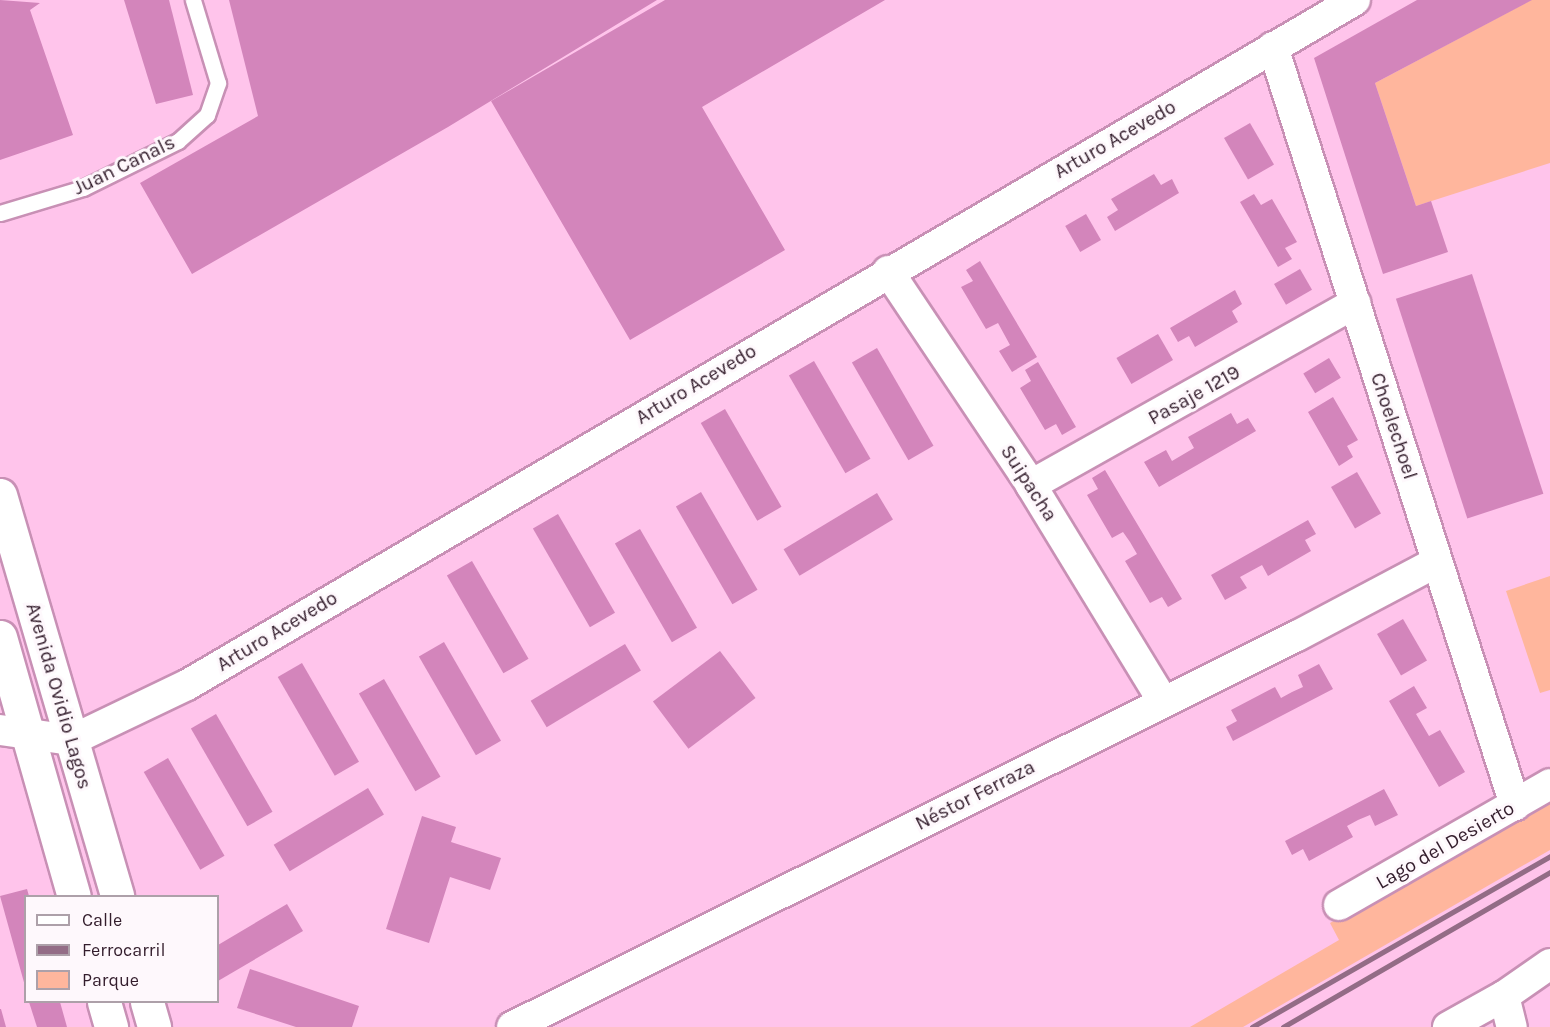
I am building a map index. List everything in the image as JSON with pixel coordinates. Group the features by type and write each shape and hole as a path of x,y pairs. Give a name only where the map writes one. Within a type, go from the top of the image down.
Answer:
{"main road":[{"name":"Avenida Ovidio Lagos","path":"0,495 116,895"},
{"name":"Avenida Ovidio Lagos","path":"0,637 14,731 73,895"},
{"path":"104,1003 111,1027"},
{"path":"147,1003 154,1027"}],"street":[{"name":"Arturo Acevedo","path":"72,740 187,685 888,271 1354,0"},
{"name":"Choelechoel","path":"1273,47 1515,805"},
{"name":"Suipacha","path":"888,271 1031,485 1163,700"},
{"name":"Pasaje 1219","path":"1031,485 1355,303"},
{"name":"Néstor Ferraza","path":"512,1027 1163,700 1297,636 1437,561"},
{"path":"14,731 72,740"},
{"name":"Lago del Desierto","path":"1339,906 1550,784"},
{"path":"1448,1027 1504,996 1550,964"},
{"path":"1504,996 1512,1027"}],"lane":[{"name":"Juan Canals","path":"0,213 83,188 178,141 207,115 218,83 193,0"}],"green space":[{"path":"1531,0 1550,0 1550,163 1416,206 1375,83"},
{"path":"1550,576 1550,690 1540,693 1506,591"},
{"path":"1550,796 1550,850 1243,1027 1190,1027 1339,940 1330,923"}],"building":[{"path":"0,0 40,3 30,10 73,135 0,160"},
{"path":"124,0 169,0 193,95 156,104"},
{"path":"229,0 657,0 448,127 192,274 140,183 258,116"},
{"path":"665,0 885,0 702,107 785,250 630,340 491,101"},
{"path":"1417,0 1532,0 1375,83 1416,206 1431,201 1448,252 1383,274 1314,58"},
{"path":"1250,123 1274,165 1248,180 1224,138"},
{"path":"1154,174 1161,185 1172,179 1179,193 1115,231 1107,217 1118,210 1111,199"},
{"path":"1254,194 1261,205 1272,199 1297,242 1285,248 1292,259 1278,267 1240,202"},
{"path":"1086,214 1101,240 1080,252 1065,226"},
{"path":"980,261 1037,357 1012,372 999,351 1010,345 998,323 986,329 961,287 973,281 966,270"},
{"path":"1300,269 1312,290 1286,305 1274,284"},
{"path":"1472,274 1543,494 1467,518 1396,299"},
{"path":"1235,290 1242,304 1232,311 1238,322 1195,347 1189,336 1178,342 1170,328"},
{"path":"1158,334 1173,360 1131,384 1116,358"},
{"path":"877,348 934,446 908,460 852,362"},
{"path":"1329,358 1341,378 1315,393 1303,373"},
{"path":"814,361 870,459 845,473 789,376"},
{"path":"1038,362 1076,427 1062,435 1056,424 1045,430 1020,388 1031,381 1025,370"},
{"path":"1333,397 1358,440 1347,446 1353,457 1339,466 1308,412"},
{"path":"725,409 782,507 757,521 701,423"},
{"path":"1231,413 1237,424 1248,418 1256,431 1159,487 1144,462 1166,450 1172,461 1194,448 1188,437"},
{"path":"1105,470 1182,599 1168,607 1162,597 1150,603 1125,561 1137,554 1130,542 1123,532 1112,538 1087,495 1098,489 1092,478"},
{"path":"1357,472 1381,514 1355,529 1331,487"},
{"path":"701,492 758,590 732,604 676,507"},
{"path":"877,493 893,520 800,576 784,549"},
{"path":"558,514 615,613 590,627 533,528"},
{"path":"1308,520 1316,534 1305,540 1311,551 1268,576 1262,565 1240,577 1247,588 1225,600 1211,575"},
{"path":"640,529 697,628 672,642 615,544"},
{"path":"472,561 528,659 503,673 447,576"},
{"path":"1403,619 1427,661 1401,676 1377,634"},
{"path":"444,642 501,741 476,755 419,656"},
{"path":"625,644 641,671 547,727 531,701"},
{"path":"720,651 756,698 688,749 653,702"},
{"path":"302,663 359,762 335,776 278,677"},
{"path":"1319,664 1333,689 1233,741 1226,727 1237,721 1231,710 1275,687 1281,698 1303,687 1298,675"},
{"path":"384,679 441,777 415,791 359,694"},
{"path":"1414,686 1427,708 1416,714 1429,736 1440,730 1465,772 1439,787 1389,701"},
{"path":"216,714 272,812 247,826 191,728"},
{"path":"168,758 224,856 200,870 144,772"},
{"path":"368,788 384,815 290,871 274,845"},
{"path":"1384,789 1398,815 1375,826 1370,815 1358,820 1347,826 1353,837 1309,861 1303,849 1292,855 1285,841"},
{"path":"422,816 456,827 451,842 501,858 490,890 450,877 429,943 386,929"},
{"path":"27,889 29,895 24,895 24,982 0,896"},
{"path":"287,904 303,931 219,980 219,944"},
{"path":"250,969 359,1006 352,1027 296,1027 237,1008"},
{"path":"29,1003 60,1003 67,1027 37,1027"},
{"path":"1,1009 6,1027 0,1027"}],"railway":[{"path":"1252,1027 1550,856"},
{"path":"1283,1027 1550,872"}]}
